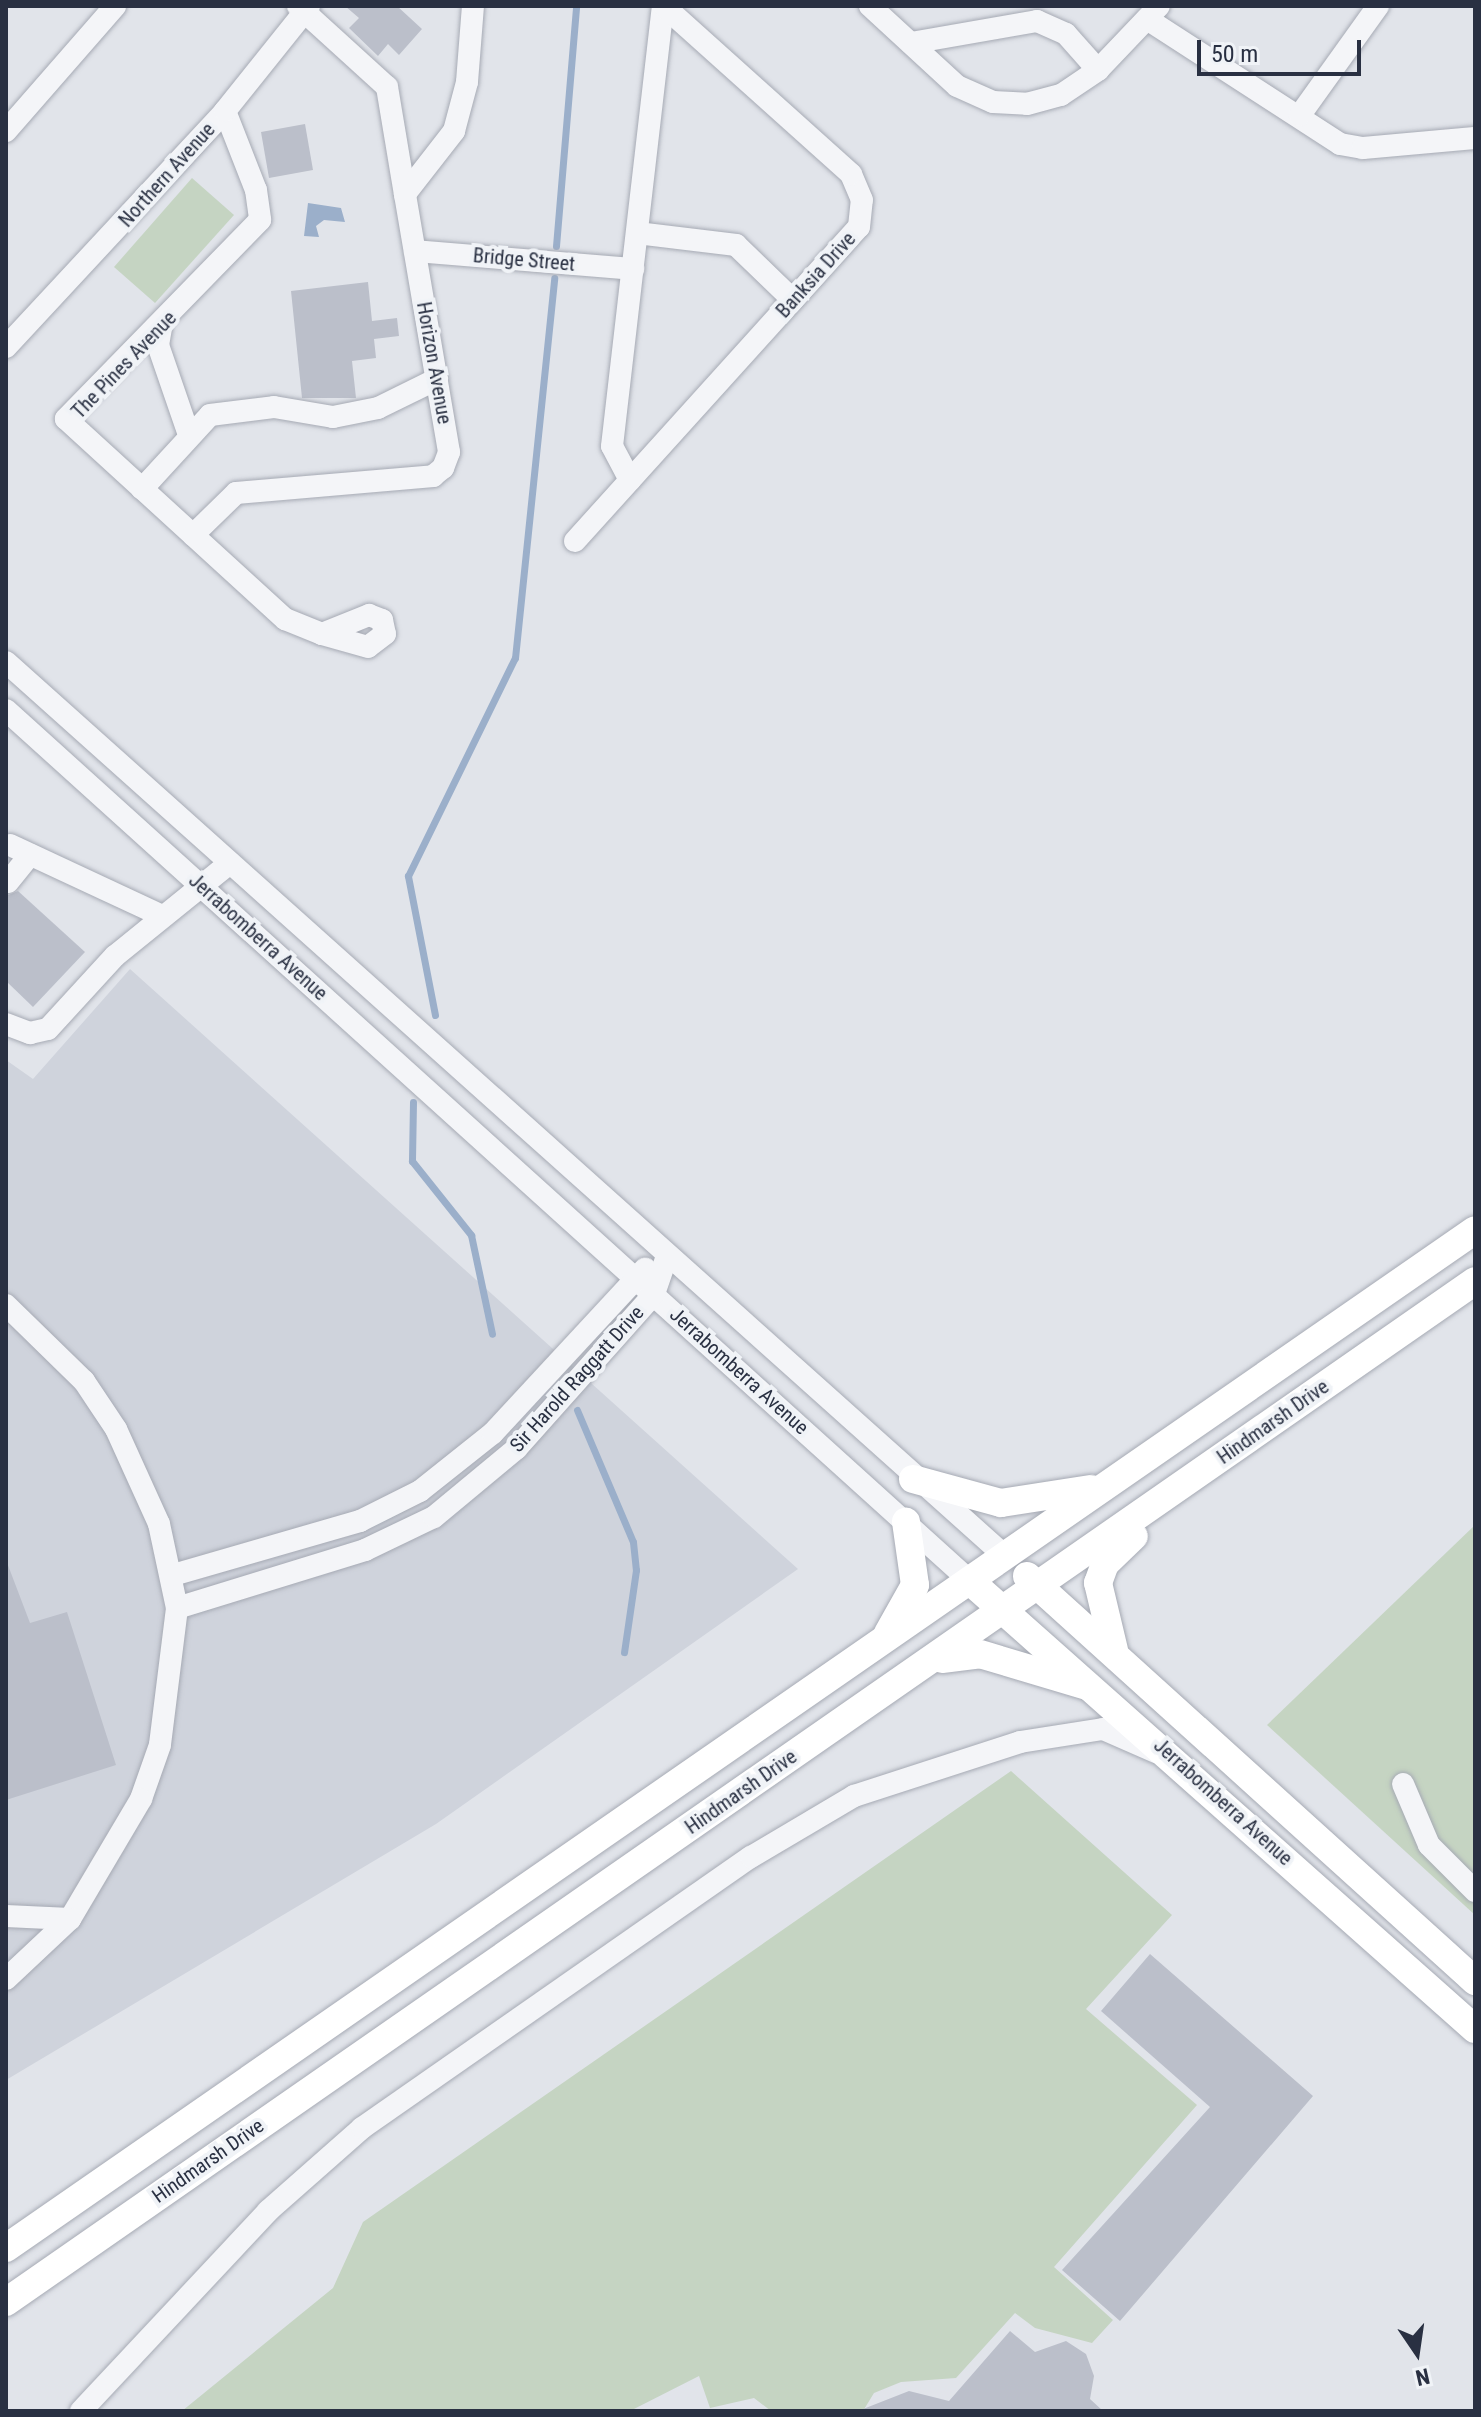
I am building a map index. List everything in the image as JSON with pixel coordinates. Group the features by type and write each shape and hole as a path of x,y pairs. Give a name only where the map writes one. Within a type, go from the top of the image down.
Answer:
{"main road":[{"name":"Hindmarsh Drive","path":"6,2248 1475,1230"},
{"name":"Hindmarsh Drive","path":"6,2302 1006,1610 1475,1281"},
{"path":"1118,1658 1099,1608 1105,1564 1231,1451"},
{"path":"913,1479 1023,1503 1124,1476"},
{"path":"884,1640 915,1585 906,1522"},
{"name":"Jerrabomberra Avenue","path":"1006,1557 1475,1981"},
{"name":"Jerrabomberra Avenue","path":"970,1581 1100,1690 1475,2029"},
{"path":"933,1660 980,1654 1100,1690"}],"street":[{"path":"6,131 115,6"},
{"path":"405,194 454,131 467,82 473,6"},
{"name":"Banksia Drive","path":"630,480 612,446 664,6"},
{"name":"Banksia Drive","path":"575,541 859,227 862,200 851,174 664,6"},
{"path":"870,6 957,86 993,102 1061,95 1098,70 1153,12 1340,144 1363,148 1475,138"},
{"path":"1300,115 1378,6"},
{"name":"Horizon Avenue","path":"193,535 236,493 433,476 449,452 387,87 304,8"},
{"name":"Northern Avenue","path":"12,344 225,111 304,8"},
{"path":"911,43 1037,21 1066,34 1098,70"},
{"name":"The Pines Avenue","path":"225,111 256,190 260,220 161,328 66,419 285,619 322,634"},
{"path":"637,233 736,245 793,300"},
{"name":"Bridge Street","path":"415,251 633,269"},
{"path":"161,328 158,345 188,432"},
{"path":"142,489 188,432 210,415 274,407 333,417 378,408 437,379"},
{"name":"Jerrabomberra Avenue","path":"6,662 913,1479 1006,1557"},
{"name":"Jerrabomberra Avenue","path":"6,710 970,1581"},
{"path":"8,882 20,850 160,915"},
{"path":"6,1024 30,1033 48,1029 160,915 230,863"},
{"path":"595,1241 619,1213"},
{"name":"Sir Harold Raggatt Drive","path":"173,1575 360,1521 420,1491 493,1433 633,1276 667,1256"},
{"name":"Sir Harold Raggatt Drive","path":"177,1608 365,1550 434,1517 516,1449 654,1294 667,1256"},
{"path":"6,1305 84,1381 116,1429 148,1493 173,1575 177,1608 154,1766 118,1844 70,1919 6,1979"},
{"path":"81,2411 268,2211 362,2128 789,1834 854,1796 1020,1742 1103,1729 1180,1762"},
{"path":"1403,1784 1429,1845 1475,1891"},
{"path":"6,1916 70,1919"}],"shaded area":[{"path":"130,969 798,1569 436,1824 6,2080 6,1060 33,1079"}],"green space":[{"path":"192,178 234,215 155,303 114,267"},
{"path":"1475,1525 1475,1915 1267,1725"},
{"path":"1011,1771 1172,1915 1086,2009 1197,2105 1054,2267 1113,2320 1092,2343 1035,2328 1015,2313 956,2378 901,2382 874,2393 863,2411 771,2411 754,2398 710,2408 699,2376 630,2411 182,2411 333,2288 363,2222"}],"water":[{"path":"308,203 341,208 345,222 324,220 316,226 319,237 304,236"}],"building":[{"path":"345,6 397,6 422,29 399,55 388,44 378,56 349,28 359,18"},
{"path":"305,124 313,170 269,178 261,132"},
{"path":"368,282 372,321 397,318 399,336 374,339 376,358 352,361 356,398 302,398 291,291"},
{"path":"18,891 85,952 33,1007 6,981 6,896"},
{"path":"6,1560 30,1623 67,1612 116,1765 6,1800"},
{"path":"1150,1954 1313,2096 1120,2321 1062,2270 1210,2107 1101,2011"},
{"path":"1010,2331 1035,2352 1066,2341 1086,2354 1094,2376 1090,2399 1103,2411 858,2411 909,2391 949,2401"}],"waterway":[{"path":"556,246 576,6"},
{"path":"435,1015 408,876 515,658 554,278"},
{"path":"413,1102 412,1161 471,1235 492,1334"},
{"path":"577,1410 633,1542 636,1570 624,1652"}]}
